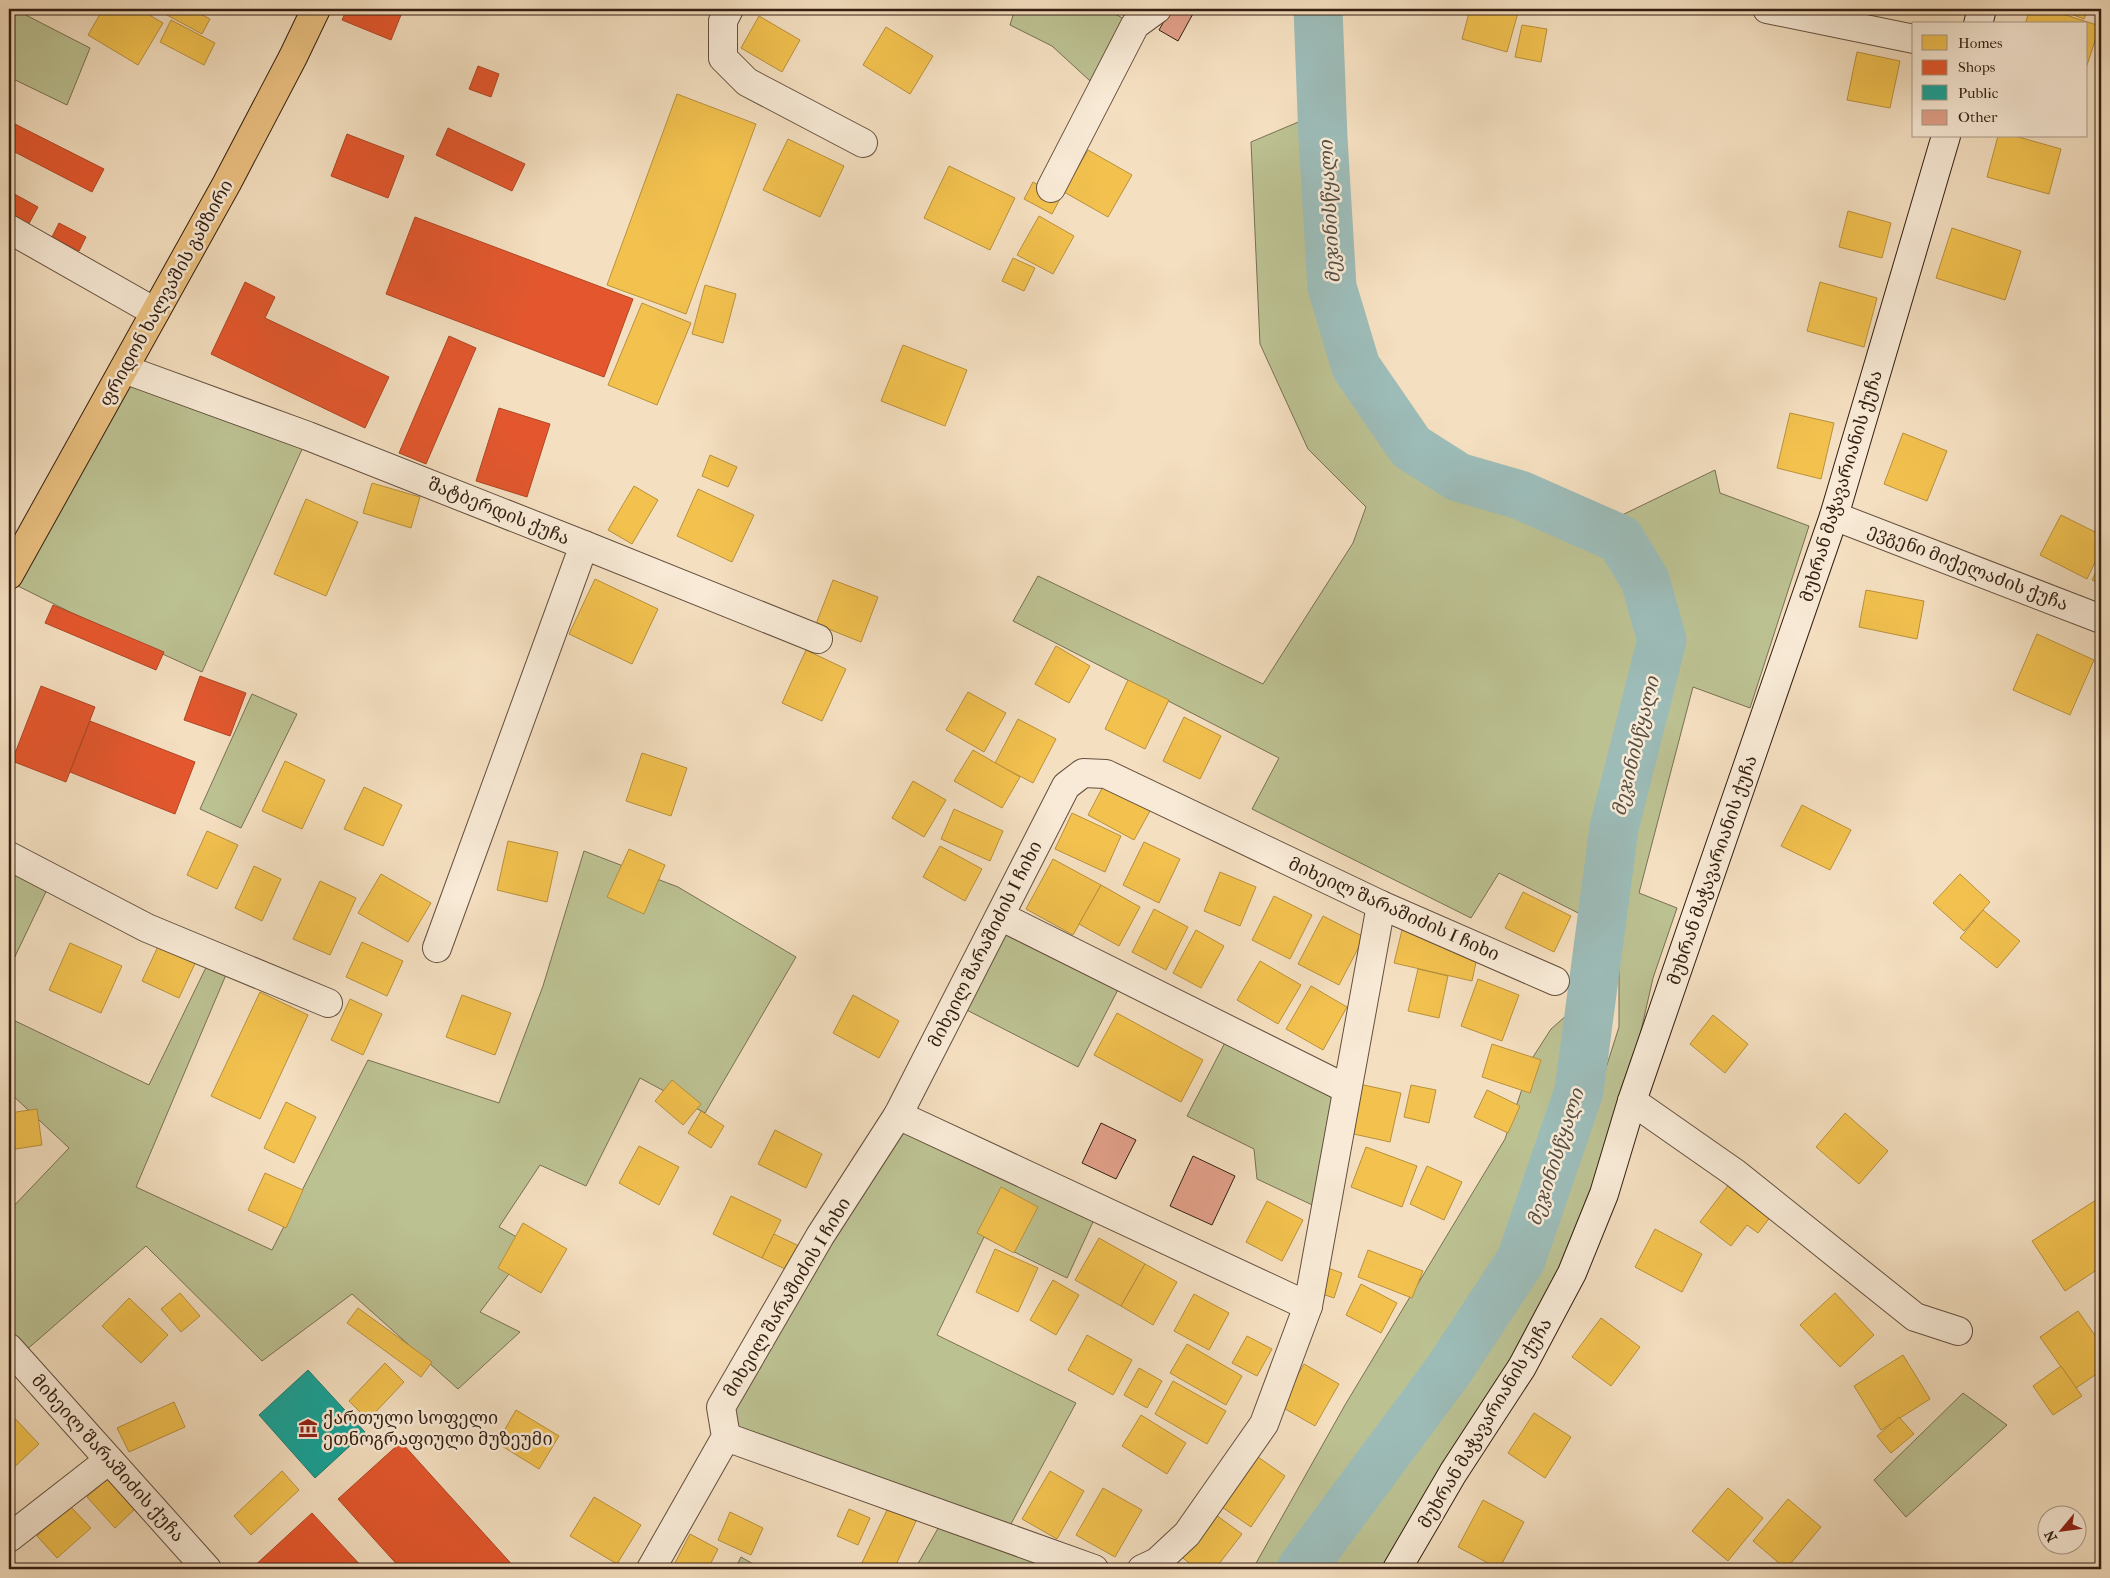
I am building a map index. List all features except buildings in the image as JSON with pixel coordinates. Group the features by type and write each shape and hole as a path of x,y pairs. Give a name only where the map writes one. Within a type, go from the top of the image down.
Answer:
{"highway":[{"name":"ფრიდონ ხალვაშის გამზირი","path":"9,575 231,175 293,58 316,9"}],"street":[{"path":"729,9 723,21 723,58 748,82 863,143"},
{"path":"1051,188 1135,25 1157,9"},
{"path":"1767,9 1912,39"},
{"path":"1979,22 1982,9"},
{"name":"მუხრან მაჭავარიანის ქუჩა","path":"1397,1569 1453,1473 1522,1366 1572,1273 1604,1194 1632,1101 1834,516 1945,138"},
{"path":"9,229 155,312"},
{"name":"შატბერდის ქუჩა","path":"124,369 308,436 584,545 437,948"},
{"name":"ევგენი მიქელაძის ქუჩა","path":"1834,516 2101,619"},
{"path":"584,545 818,639"},
{"name":"მიხეილ შარაშიძის I ჩიხი","path":"726,1437 721,1407 785,1300 820,1236 898,1115 1066,786 1083,773 1106,774 1381,905 1555,981"},
{"path":"9,856 147,928 328,1003"},
{"path":"1142,1569 1157,1562 1187,1534 1264,1424 1308,1306 1381,905"},
{"path":"1000,916 1347,1089"},
{"path":"1632,1101 1735,1173 1915,1317 1958,1331"},
{"path":"898,1115 1308,1306"},
{"name":"მიხეილ შარაშიძის ქუჩა","path":"9,1348 207,1569"},
{"path":"651,1569 726,1437 1094,1569"},
{"path":"9,1538 109,1460"}],"green space":[{"path":"9,9 14,9 90,48 67,105 9,77"},
{"path":"1015,9 1106,9 1135,25 1101,91 1052,46 1010,25"},
{"path":"1322,112 1332,287 1356,367 1411,447 1458,477 1520,495 1620,539 1645,580 1662,640 1614,828 1602,925 1499,873 1471,918 1252,809 1279,758 1013,621 1038,576 1263,684 1353,543 1366,507 1308,449 1260,344 1251,142"},
{"path":"130,381 308,436 202,672 70,612 14,584"},
{"path":"1715,470 1720,493 1809,526 1750,708 1693,687 1639,893 1677,908 1653,978 1604,1194 1397,1569 1251,1569 1345,1405 1505,1139 1533,1057 1551,1029 1592,993 1579,1090 1598,1093 1619,1027 1619,916 1673,655 1676,606 1655,562 1620,516"},
{"path":"252,694 297,714 241,828 200,809"},
{"path":"584,851 678,887 796,957 705,1113 640,1078 586,1186 540,1165 499,1227 531,1245 480,1312 520,1332 458,1389 352,1294 262,1361 146,1246 17,1358 9,1348 9,1211 69,1148 9,1092 9,1018 149,1085 212,955 231,963 136,1187 272,1250 368,1060 499,1103 543,986"},
{"path":"9,871 52,879 9,969"},
{"path":"1000,916 1124,978 1078,1067 955,1004"},
{"path":"1231,1031 1347,1089 1325,1211 1257,1179 1254,1149 1187,1116"},
{"path":"898,1115 1099,1209 1067,1278 984,1237 937,1335 1076,1403 1004,1537 1094,1569 915,1569 945,1516 726,1437 721,1407"},
{"path":"1963,1393 2007,1425 1906,1517 1874,1480"},
{"path":"741,1557 762,1569 735,1569"}],"waterway":[{"name":"მეჯინისწყალი","path":"1301,1569 1448,1371 1521,1260 1579,1091 1614,828 1662,640 1645,580 1620,539 1520,495 1458,477 1411,447 1356,367 1332,287 1318,9"}],"place":[{"name":"ქართული სოფელი ეთნოგრაფიული მუზეუმი","path":"308,1428"}]}
